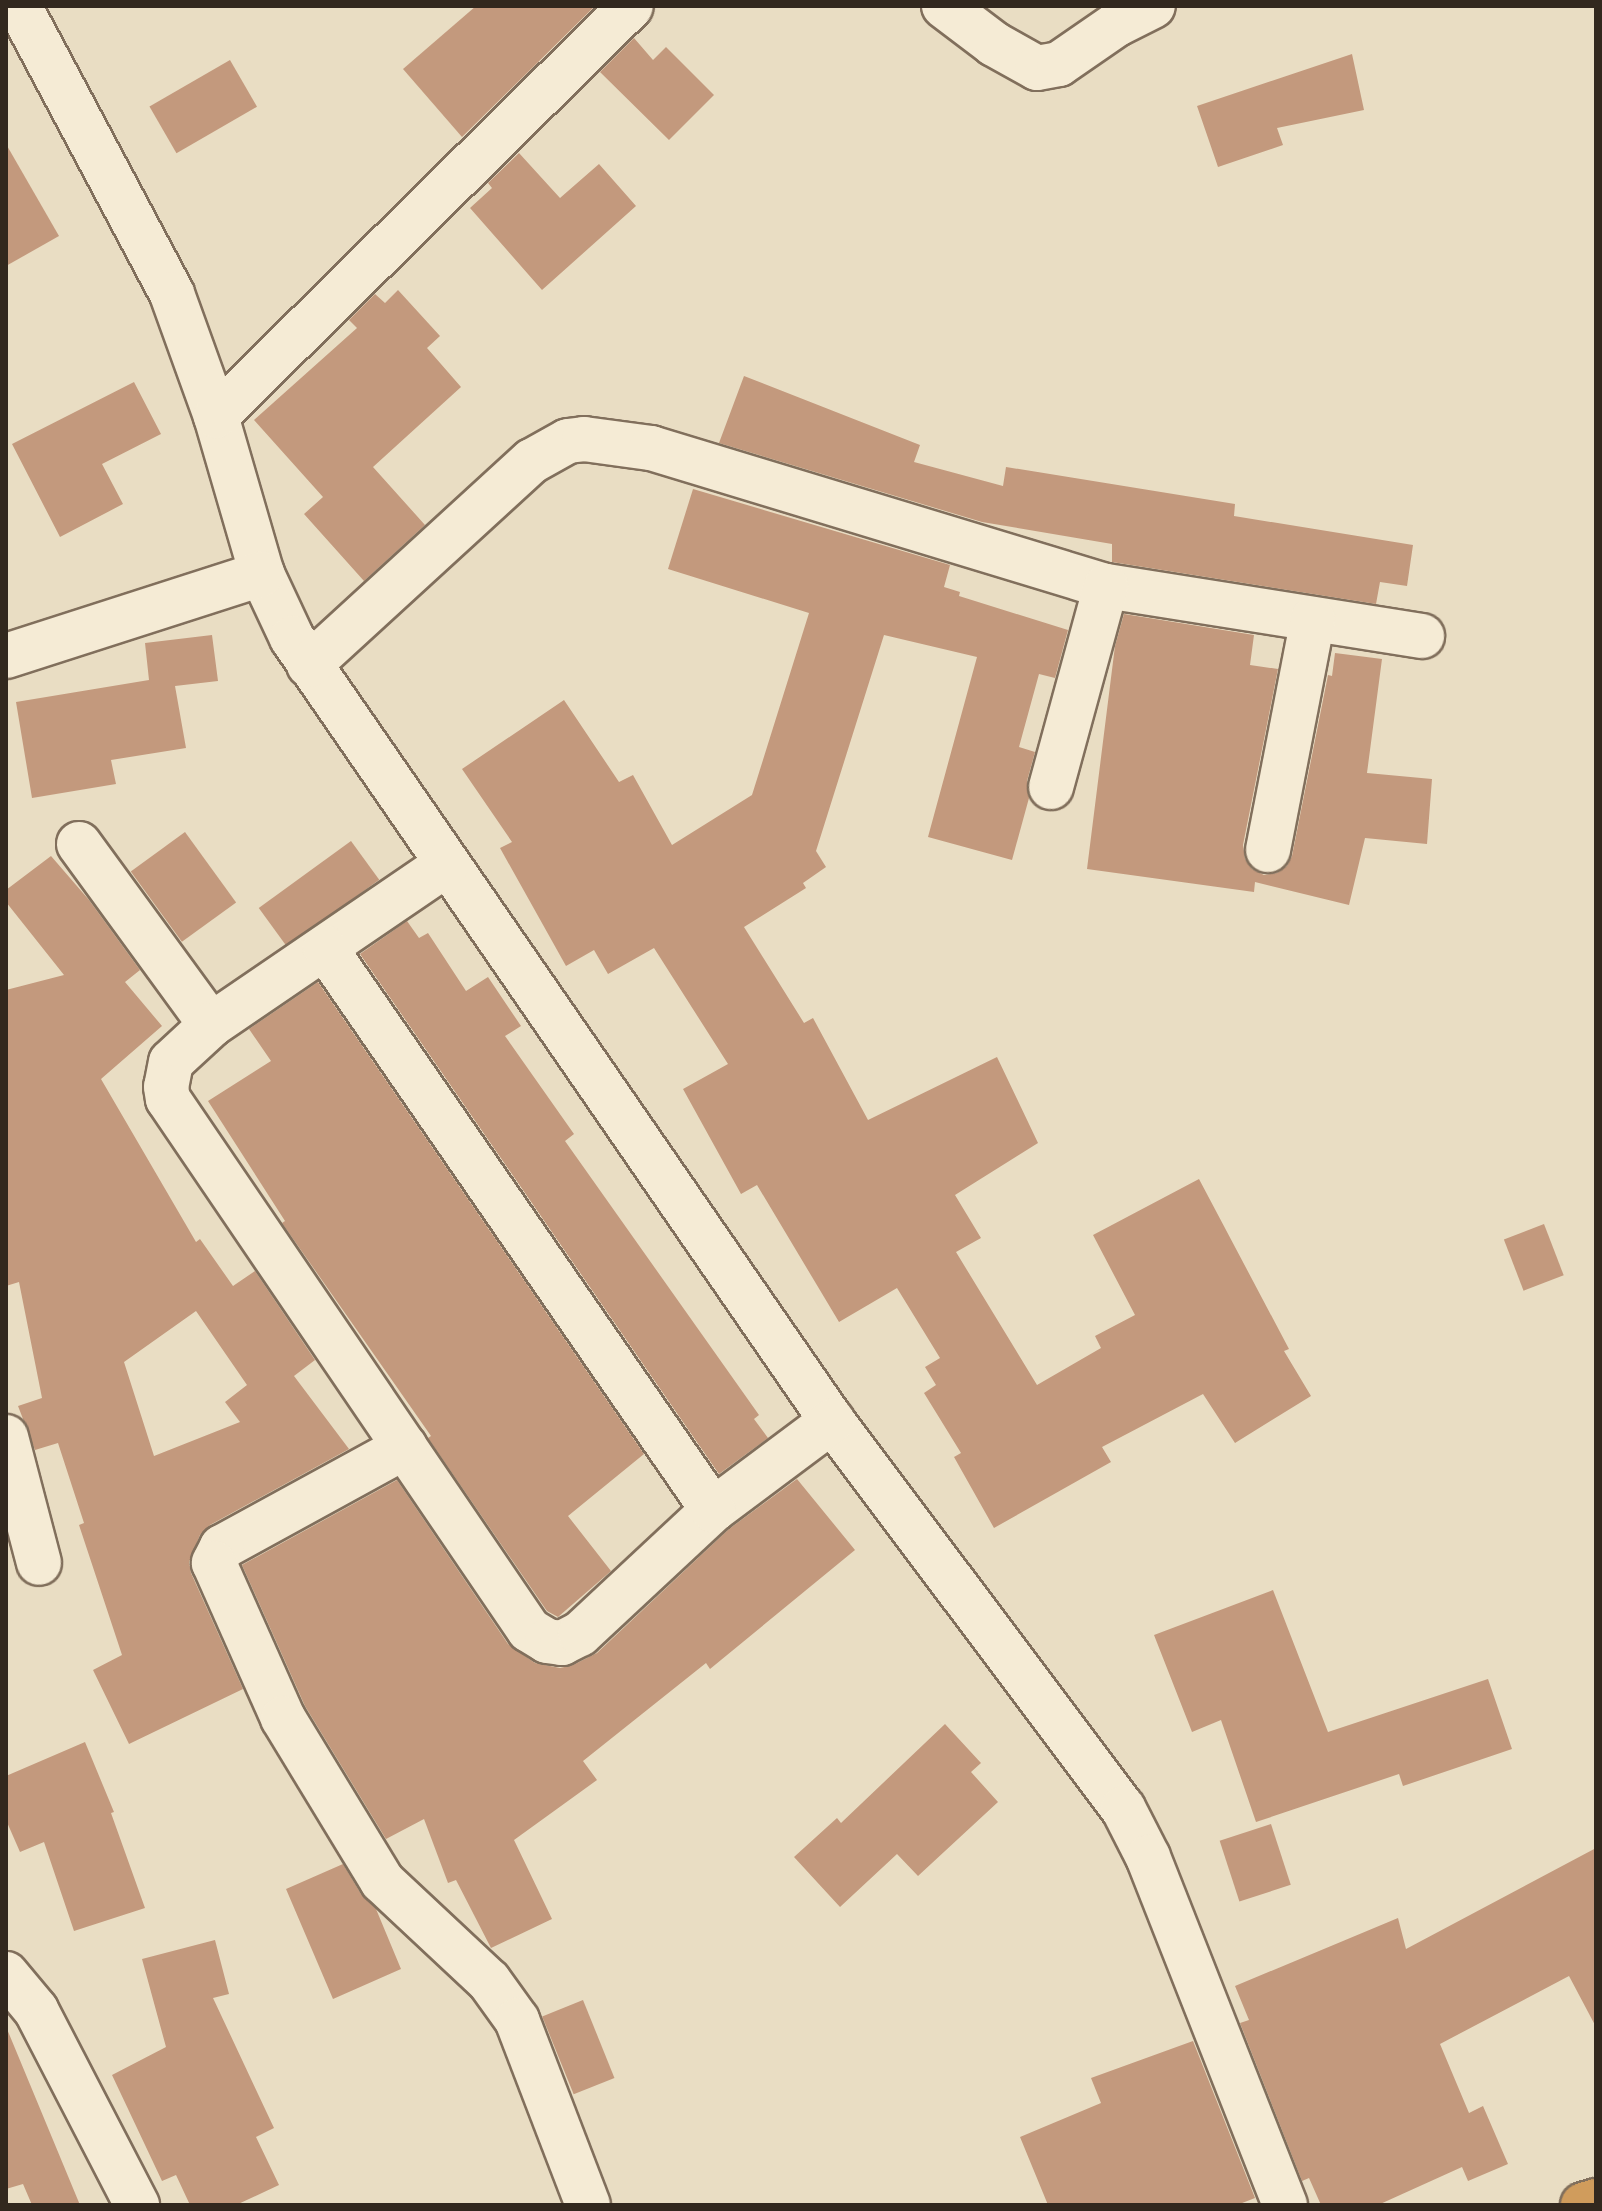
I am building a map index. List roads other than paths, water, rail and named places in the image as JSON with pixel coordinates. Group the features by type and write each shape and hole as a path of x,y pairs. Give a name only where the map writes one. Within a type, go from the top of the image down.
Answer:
{"highway":[{"path":"1583,2205 1596,2201"}],"street":[{"path":"216,416 631,6"},
{"path":"944,6 1003,50 1037,68 1059,64 1117,24 1153,6"},
{"path":"33,13 166,282 216,416 262,574 277,610 309,665 832,1421 1097,1772 1136,1831 1285,2205"},
{"path":"309,665 532,461 568,441 584,439 651,448 1106,586 1422,636"},
{"path":"6,656 262,574"},
{"path":"1051,787 1106,586"},
{"path":"1268,850 1313,619"},
{"path":"79,844 211,1025"},
{"path":"447,864 211,1025 171,1062 166,1087 168,1099 529,1630 547,1641 562,1643 580,1634 713,1510 832,1421"},
{"path":"325,948 713,1510"},
{"path":"6,1437 39,1563"},
{"path":"405,1447 222,1547 214,1563 283,1718 382,1881 489,1981 517,2020 588,2205"},
{"path":"6,1974 36,2010 137,2205"}]}
